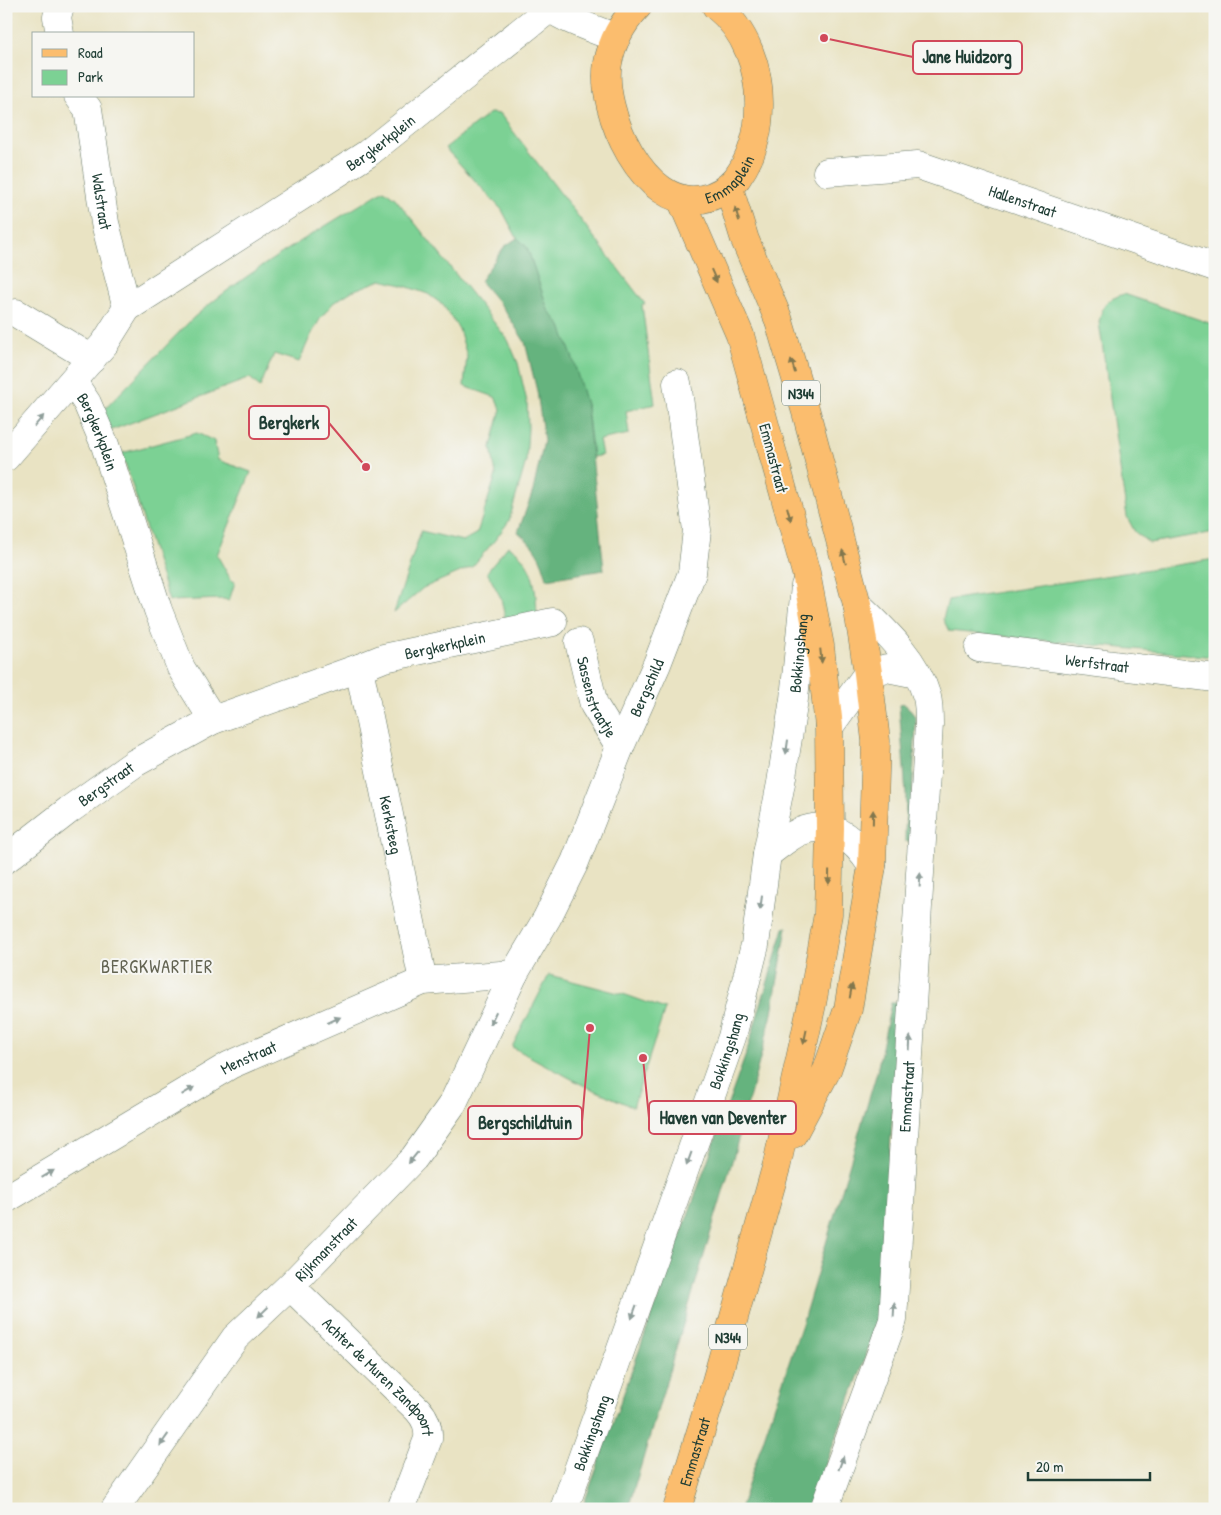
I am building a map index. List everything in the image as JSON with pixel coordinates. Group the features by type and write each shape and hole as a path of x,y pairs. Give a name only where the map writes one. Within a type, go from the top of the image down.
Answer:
{"main road":[{"name":"Emmaplein","path":"638,6 616,38 608,63 609,98 620,133 635,162 652,181 665,191 682,199 698,200 711,197 729,188 749,159 757,135 760,88 755,66 745,42 716,6"},
{"name":"Emmastraat","path":"729,188 745,240 778,318 806,412 857,604 876,741 872,866 848,1009 826,1070 777,1164"},
{"name":"Emmastraat","path":"677,1509 715,1385 777,1164 812,1004 828,914 830,828 829,727 820,646 806,573 740,335 682,199"}],"street":[{"path":"60,6 56,18 60,32"},
{"path":"548,8 616,38"},
{"name":"Bergkerkplein","path":"548,8 367,154 127,308 105,343 73,382 87,403 105,445 158,610 178,660 213,720 384,658 553,622"},
{"name":"Walstraat","path":"80,98 88,109 105,224 127,308"},
{"name":"Hallenstraat","path":"827,172 918,165 1215,267"},
{"path":"16,313 92,359"},
{"path":"6,458 73,382"},
{"name":"Bergschild","path":"514,974 547,918 575,862 620,747 657,664 692,573 697,530 677,383"},
{"name":"Bokkingshang","path":"564,1509 732,1037 755,945 767,854 781,783 794,698 806,573"},
{"name":"Emmastraat","path":"824,1509 893,1320 929,724 927,697 917,674 898,646 857,604"},
{"name":"Sassenstraatje","path":"579,642 594,705 620,747"},
{"name":"Werfstraat","path":"978,648 1215,678"},
{"name":"Kerksteeg","path":"359,668 423,981"},
{"path":"829,727 868,673 888,668 917,674"},
{"name":"Bergstraat","path":"6,859 69,810 135,763 213,720"},
{"path":"767,854 799,832 830,828 854,842 872,866"},
{"name":"Menstraat","path":"6,1199 230,1065 423,981 514,974"},
{"name":"Rijkmanstraat","path":"115,1509 235,1338 290,1286 414,1158 453,1103 514,974"},
{"name":"Achter de Muren Zandpoort","path":"290,1286 425,1419 428,1439 401,1509"}],"green space":[{"path":"490,113 500,114 645,304 642,305 655,404 626,411 629,434 599,440 602,455 593,457 587,408 561,326 548,310 527,247 517,238 502,210 445,148"},
{"path":"384,190 395,198 508,340 518,363 527,402 528,428 526,461 509,521 472,567 423,588 394,613 421,531 463,541 477,533 496,475 491,447 501,409 495,397 464,386 467,356 459,329 443,305 428,294 381,280 352,291 333,303 320,319 299,362 274,354 260,387 250,378 109,431 103,411 192,319 214,301 260,267"},
{"path":"517,238 527,247 548,310 561,326 587,408 604,570 547,579 537,553 518,532 533,491 544,441 537,391 525,342 503,308 480,281 504,247"},
{"path":"1124,294 1215,325 1215,532 1149,543 1135,532 1127,517 1099,322 1106,304 1113,298"},
{"path":"197,433 214,441 218,460 251,472 217,555 231,580 235,582 229,601 224,599 169,601 122,453"},
{"path":"508,546 524,559 529,568 535,586 537,617 506,623 501,598 487,572"},
{"path":"1215,559 1215,657 949,631 943,619 948,600"},
{"path":"903,703 911,710 916,719 910,842 905,841 906,794 899,705"},
{"path":"787,927 771,1018 733,1158 628,1509 582,1509 745,1057 784,928"},
{"path":"549,975 626,995 665,1009 633,1107 581,1084 512,1047"},
{"path":"891,1003 900,1003 879,1312 866,1356 809,1509 740,1509 802,1324 877,1072"}],"place":[{"name":"Jane Huidzorg","path":"824,38"},
{"name":"Bergkerk","path":"366,467"},
{"name":"Bergschildtuin","path":"590,1028"},
{"name":"Haven van Deventer","path":"643,1058"}],"district":[{"name":"BERGKWARTIER","path":"157,966"}]}
